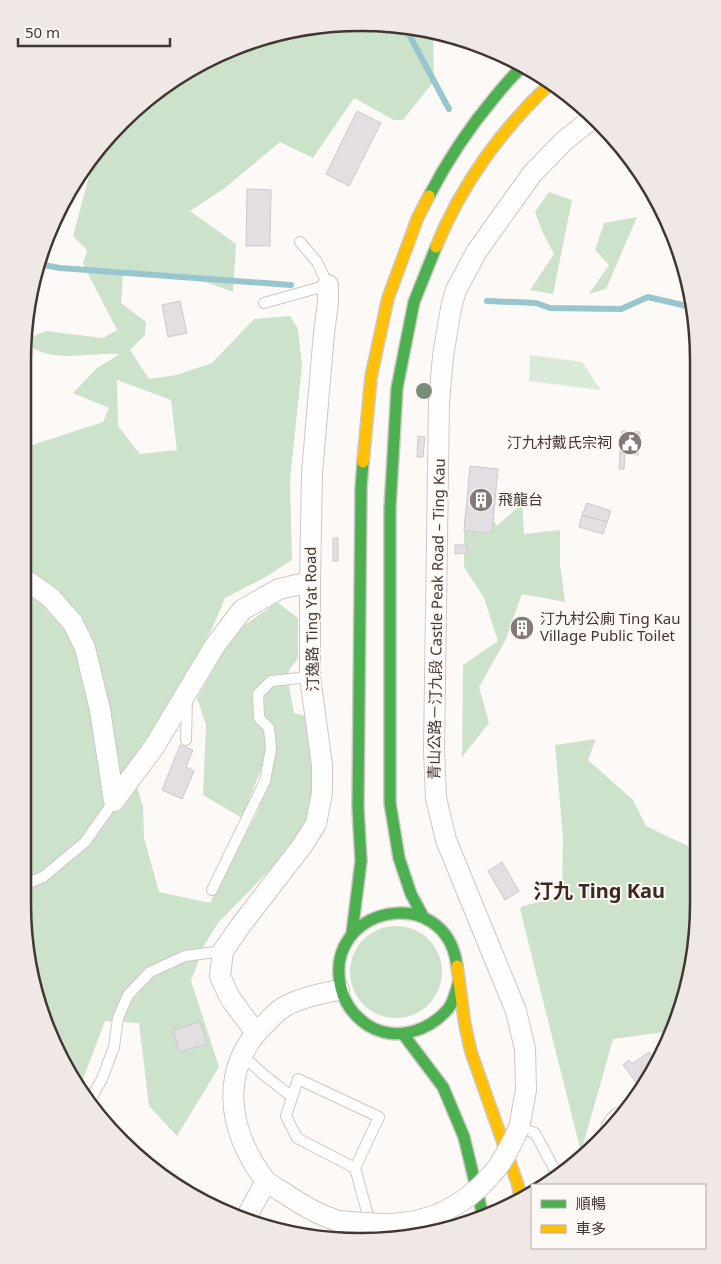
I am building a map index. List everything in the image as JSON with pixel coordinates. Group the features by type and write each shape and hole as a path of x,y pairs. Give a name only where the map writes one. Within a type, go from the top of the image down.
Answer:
{"main road":[{"path":"352,933 361,861 358,807 361,488 371,377 388,298 418,217 441,172 473,126 517,71"},
{"path":"424,918 411,894 399,858 390,804 390,508 399,376 414,302 444,227 467,185 500,139 545,88"},
{"path":"459,981 454,998 436,1021 421,1030 403,1034 387,1034 370,1028 356,1018 346,1006 339,990 337,978 338,963 342,948 352,933 366,921 384,914 406,912 424,918 442,930 452,945 458,962 459,981 469,1045 519,1191"},
{"path":"403,1034 443,1087 464,1137 481,1210"}],"street":[{"name":"青山公路－汀九段 Castle Peak Road – Ting Kau","path":"339,990 315,995 282,1008 256,1032 242,1055 233,1082 234,1108 246,1147 266,1181 304,1207 321,1216 338,1221 388,1224 413,1222 452,1208 473,1193 493,1174 507,1153 518,1128 526,1090 525,1049 516,1011 446,840 436,798 435,706 439,402 446,335 456,290 477,251 532,174 564,141 587,122"},
{"name":"汀逸路 Ting Yat Road","path":"256,1032 230,998 220,976 223,951 302,846 316,824 322,793 322,765 310,678 310,582 312,472 328,285"},
{"path":"114,801 154,747 214,647 242,610 279,589 310,582"},
{"path":"31,584 50,598 73,623 85,648 100,710 114,801"},
{"path":"249,1213 266,1181"}],"lane":[{"path":"264,303 328,285 317,262 300,242"},
{"path":"212,890 265,781 272,749 269,728 259,718 258,694 271,681 310,678"},
{"path":"186,740 188,691"},
{"path":"31,881 43,876 85,842 114,801"},
{"path":"93,1095 102,1079 114,1047 118,1018 128,995 150,972 185,956 223,951"},
{"path":"242,1055 291,1096"},
{"path":"355,1168 296,1138 286,1116 298,1078 379,1117 355,1168 372,1230 375,1232"},
{"path":"518,1128 534,1133 554,1169"}],"green space":[{"path":"360,31 382,32 433,40 434,81 403,120 394,120 354,98 313,158 280,142 225,188 190,211 236,244 233,292 186,275 123,273 121,303 146,322 145,335 130,350 149,379 176,375 212,363 254,319 290,316 298,329 302,365 290,480 292,560 264,578 225,598 190,669 132,770 143,807 144,838 159,892 210,903 258,811 275,746 265,759 242,818 203,795 206,725 197,698 235,632 277,602 298,618 298,658 289,670 289,686 294,713 312,718 316,774 309,815 293,846 218,923 205,944 191,981 219,1067 177,1136 149,1106 139,1023 105,1021 83,1080 56,1029 42,989 34,946 31,904 31,445 103,422 109,408 73,393 97,368 120,354 69,356 44,353 32,347 32,336 46,331 103,338 117,330 83,264 87,250 73,236 90,174 99,160 143,113 196,75 235,56 275,42 318,34","holes":["117,380 171,400 177,450 140,454 118,426"]},
{"path":"549,192 572,200 553,294 530,290 554,254 535,212"},
{"path":"637,217 606,289 589,294 609,265 595,250 604,223"},
{"path":"530,355 582,362 601,390 529,381"},
{"path":"470,478 497,526 522,503 524,534 560,530 560,564 565,602 522,594 505,641 479,687 489,723 462,757 463,665 498,641 484,598 464,567 464,522"},
{"path":"596,739 588,760 633,800 646,826 690,847 690,904 687,946 679,989 665,1029 664,1032 613,1039 583,1146 580,1149 520,909 523,906 562,897 563,837 555,745"},
{"path":"396,926 405,927 422,934 434,946 441,963 441,981 434,998 422,1010 405,1017 396,1018 387,1017 370,1010 358,998 351,981 350,972 351,963 358,946 370,934 387,927"}],"building":[{"path":"357,111 381,123 349,186 326,174"},
{"path":"247,189 271,190 270,246 246,246"},
{"path":"180,301 187,333 168,337 162,305"},
{"name":"汀九村戴氏宗祠","path":"622,431 640,432 638,455 620,453"},
{"path":"418,436 425,437 423,457 417,457"},
{"path":"620,453 625,454 624,469 619,469"},
{"name":"飛龍台","path":"470,466 498,469 492,533 464,531"},
{"path":"587,503 611,511 607,522 582,515"},
{"path":"582,515 607,522 603,534 579,527"},
{"path":"333,538 338,538 338,561 333,561"},
{"path":"455,545 467,545 467,553 455,554"},
{"name":"汀九村公廁 Ting Kau Village Public Toilet","path":"523,619 529,623 521,637 515,633"},
{"path":"180,745 193,750 186,767 194,771 182,799 162,790"},
{"path":"502,862 519,891 505,900 488,871"},
{"path":"200,1022 207,1044 179,1052 173,1030"},
{"path":"649,1052 652,1056 636,1083 623,1065 629,1060 632,1064"}],"waterway":[{"path":"409,35 449,109"},
{"path":"45,265 291,285"},
{"path":"487,301 536,303 550,308 621,309 648,297 685,306"}],"traffic: fast":[{"path":"429,196 467,133 518,71"},
{"path":"424,918 411,894 399,858 390,803 390,508 397,388 414,302 436,247"},
{"path":"352,933 361,861 358,807 361,488 363,462"},
{"path":"457,966 448,939 431,922 410,914 387,914 366,923 349,938 340,960 341,988 348,1005 355,1015 369,1026 379,1031 401,1033 412,1032 422,1028 440,1017 452,1003 459,981"},
{"path":"403,1034 443,1087 464,1137 481,1210"}],"traffic: slow":[{"path":"436,247 458,201 485,158 517,118 545,88"},
{"path":"363,462 371,377 388,298 418,217 429,196"},
{"path":"457,966 465,1025 471,1052 519,1192"}],"place":[{"name":"汀九村戴氏宗祠","path":"630,443"},
{"name":"飛龍台","path":"481,500"},
{"name":"汀九村公廁 Ting Kau Village Public Toilet","path":"522,628"}],"district":[{"name":"汀九 Ting Kau","path":"599,891"}]}
